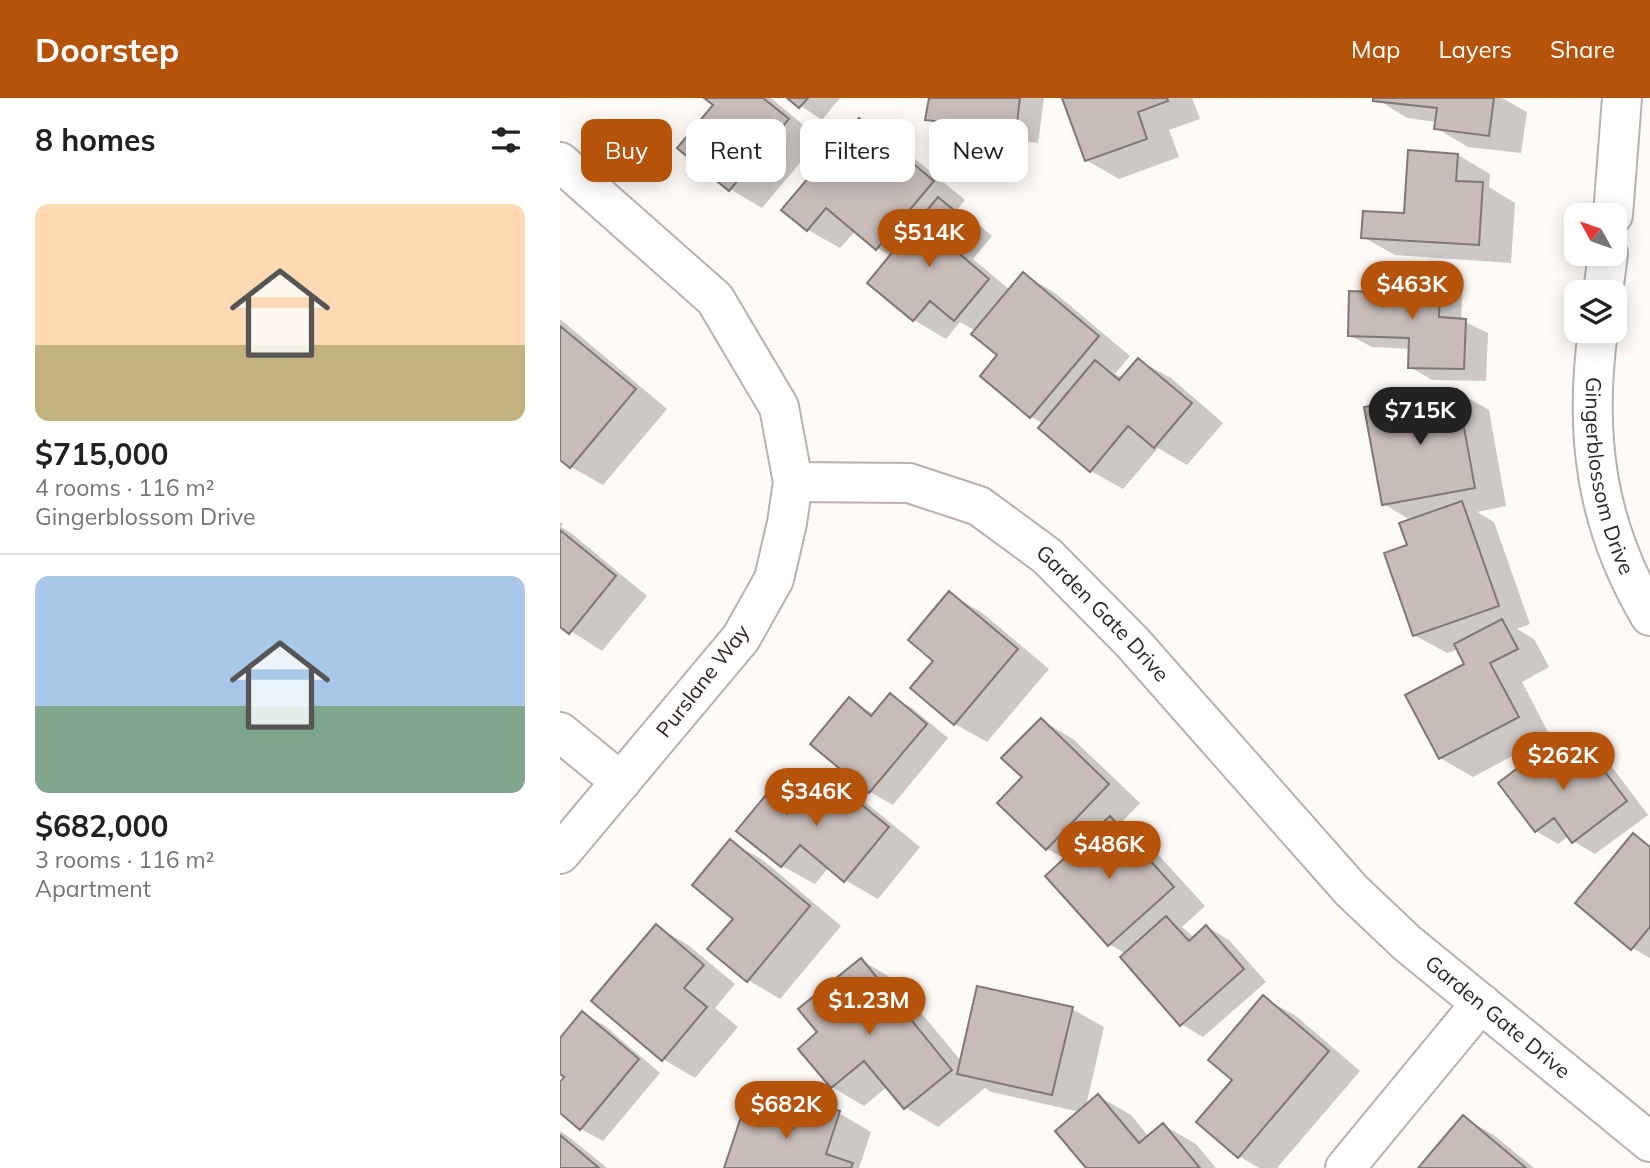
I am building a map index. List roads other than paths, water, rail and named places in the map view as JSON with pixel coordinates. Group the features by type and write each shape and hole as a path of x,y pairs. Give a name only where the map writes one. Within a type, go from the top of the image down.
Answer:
{"street":[{"path":"1615,203 1631,103"},
{"path":"560,162 715,299 779,407 793,482"},
{"name":"Gingerblossom Drive","path":"1597,343 1591,419 1598,477 1611,533 1633,586 1650,616"},
{"name":"Purslane Way","path":"560,854 741,638 774,579 788,523 793,482"},
{"name":"Garden Gate Drive","path":"793,482 909,483 979,506 1047,556 1132,642 1352,891 1407,943 1650,1142"},
{"path":"560,732 621,782"},
{"path":"1345,1168 1481,1003"}]}
